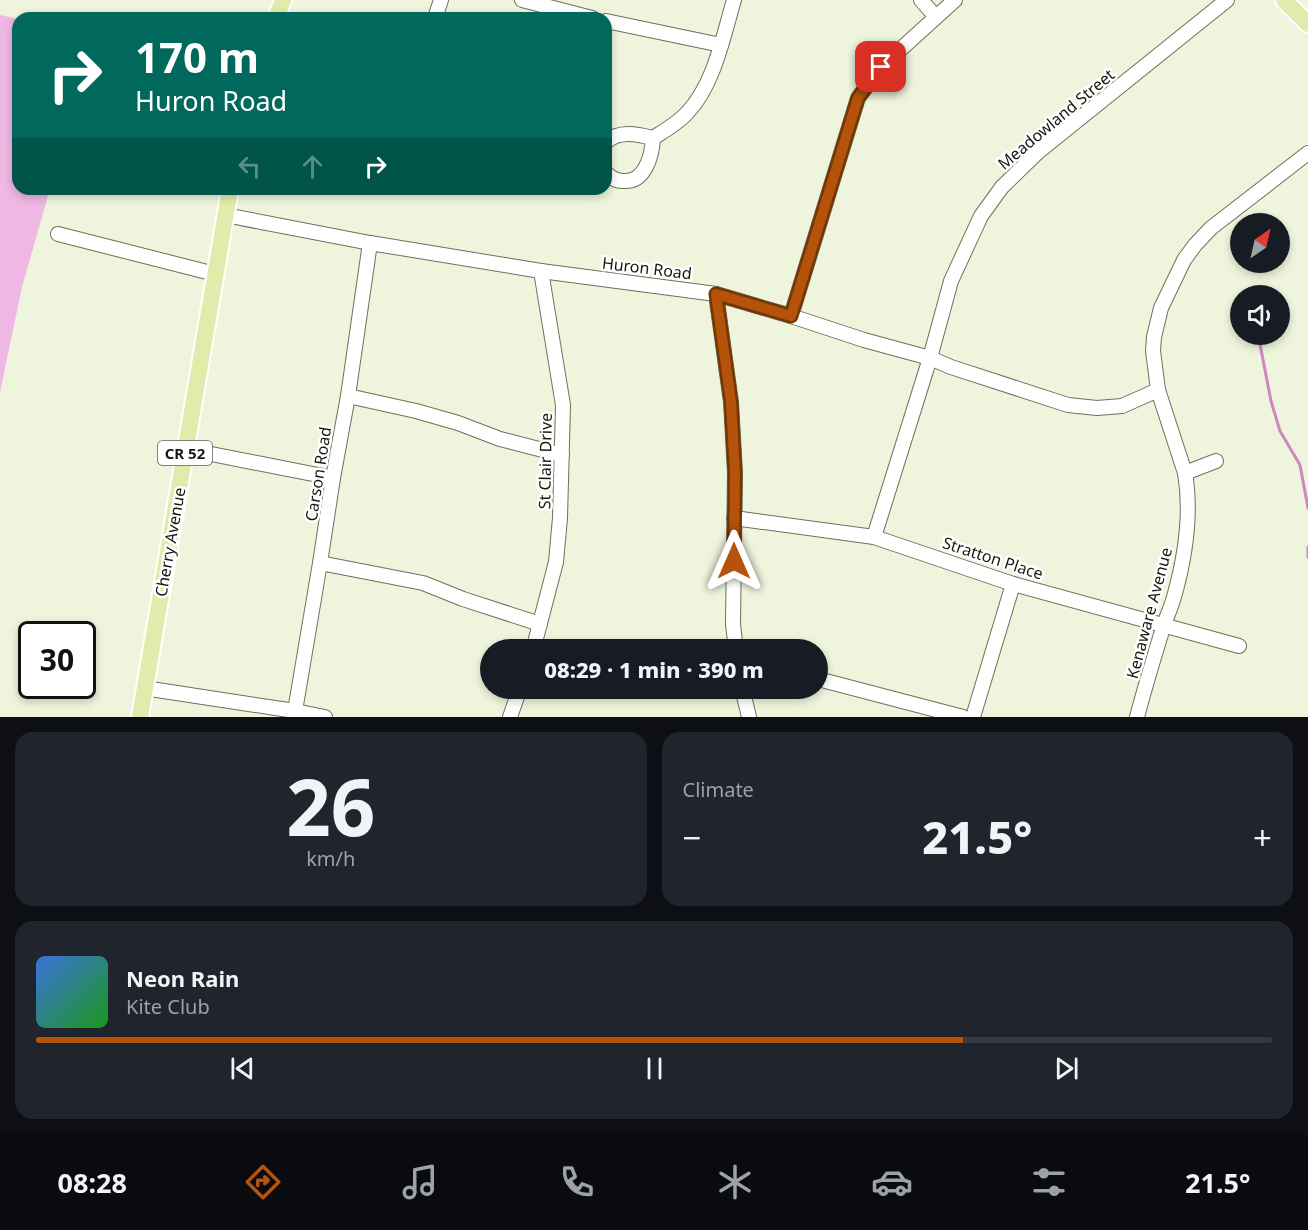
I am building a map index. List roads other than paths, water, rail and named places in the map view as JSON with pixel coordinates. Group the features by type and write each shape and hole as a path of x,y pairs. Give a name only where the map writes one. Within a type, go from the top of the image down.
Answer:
{"main road":[{"path":"1284,0 1308,24"},
{"name":"Cherry Avenue","path":"140,717 229,195"}],"street":[{"path":"522,0 569,12"},
{"path":"653,138 681,119 696,103 710,75 734,0"},
{"path":"921,0 936,17"},
{"path":"791,316 858,98 881,67 955,0"},
{"name":"Meadowland Street","path":"874,537 954,273 981,216 1002,187 1038,152 1227,0"},
{"path":"612,22 721,45"},
{"path":"612,137 639,134 653,138"},
{"path":"612,179 625,182 640,176 652,149 653,138"},
{"name":"Kenaware Avenue","path":"1137,717 1173,599 1186,536 1185,473 1158,390 1153,351 1161,308 1184,260 1211,228 1308,153"},
{"name":"Huron Road","path":"225,215 370,243 541,271 716,294 930,358 1068,405 1097,408 1122,406 1158,390"},
{"path":"58,234 215,274"},
{"name":"Carson Road","path":"295,711 348,396 370,243"},
{"name":"St Clair Drive","path":"536,639 556,562 560,518 562,405 541,271"},
{"path":"716,294 731,402 735,473 735,639"},
{"path":"348,396 416,411 458,423 500,439 561,455"},
{"path":"186,449 333,478"},
{"path":"1185,473 1216,461"},
{"name":"Stratton Place","path":"734,518 874,537 1013,584 1239,646"},
{"path":"320,563 423,583 463,599 540,624"},
{"path":"974,717 1013,584"},
{"path":"828,682 963,717"},
{"path":"144,688 325,717"},
{"path":"510,717 516,699"},
{"path":"745,699 749,717"}],"waterway":[{"path":"1260,345 1271,401 1280,431 1300,465 1308,508"},
{"path":"1308,547 1308,557"}]}
